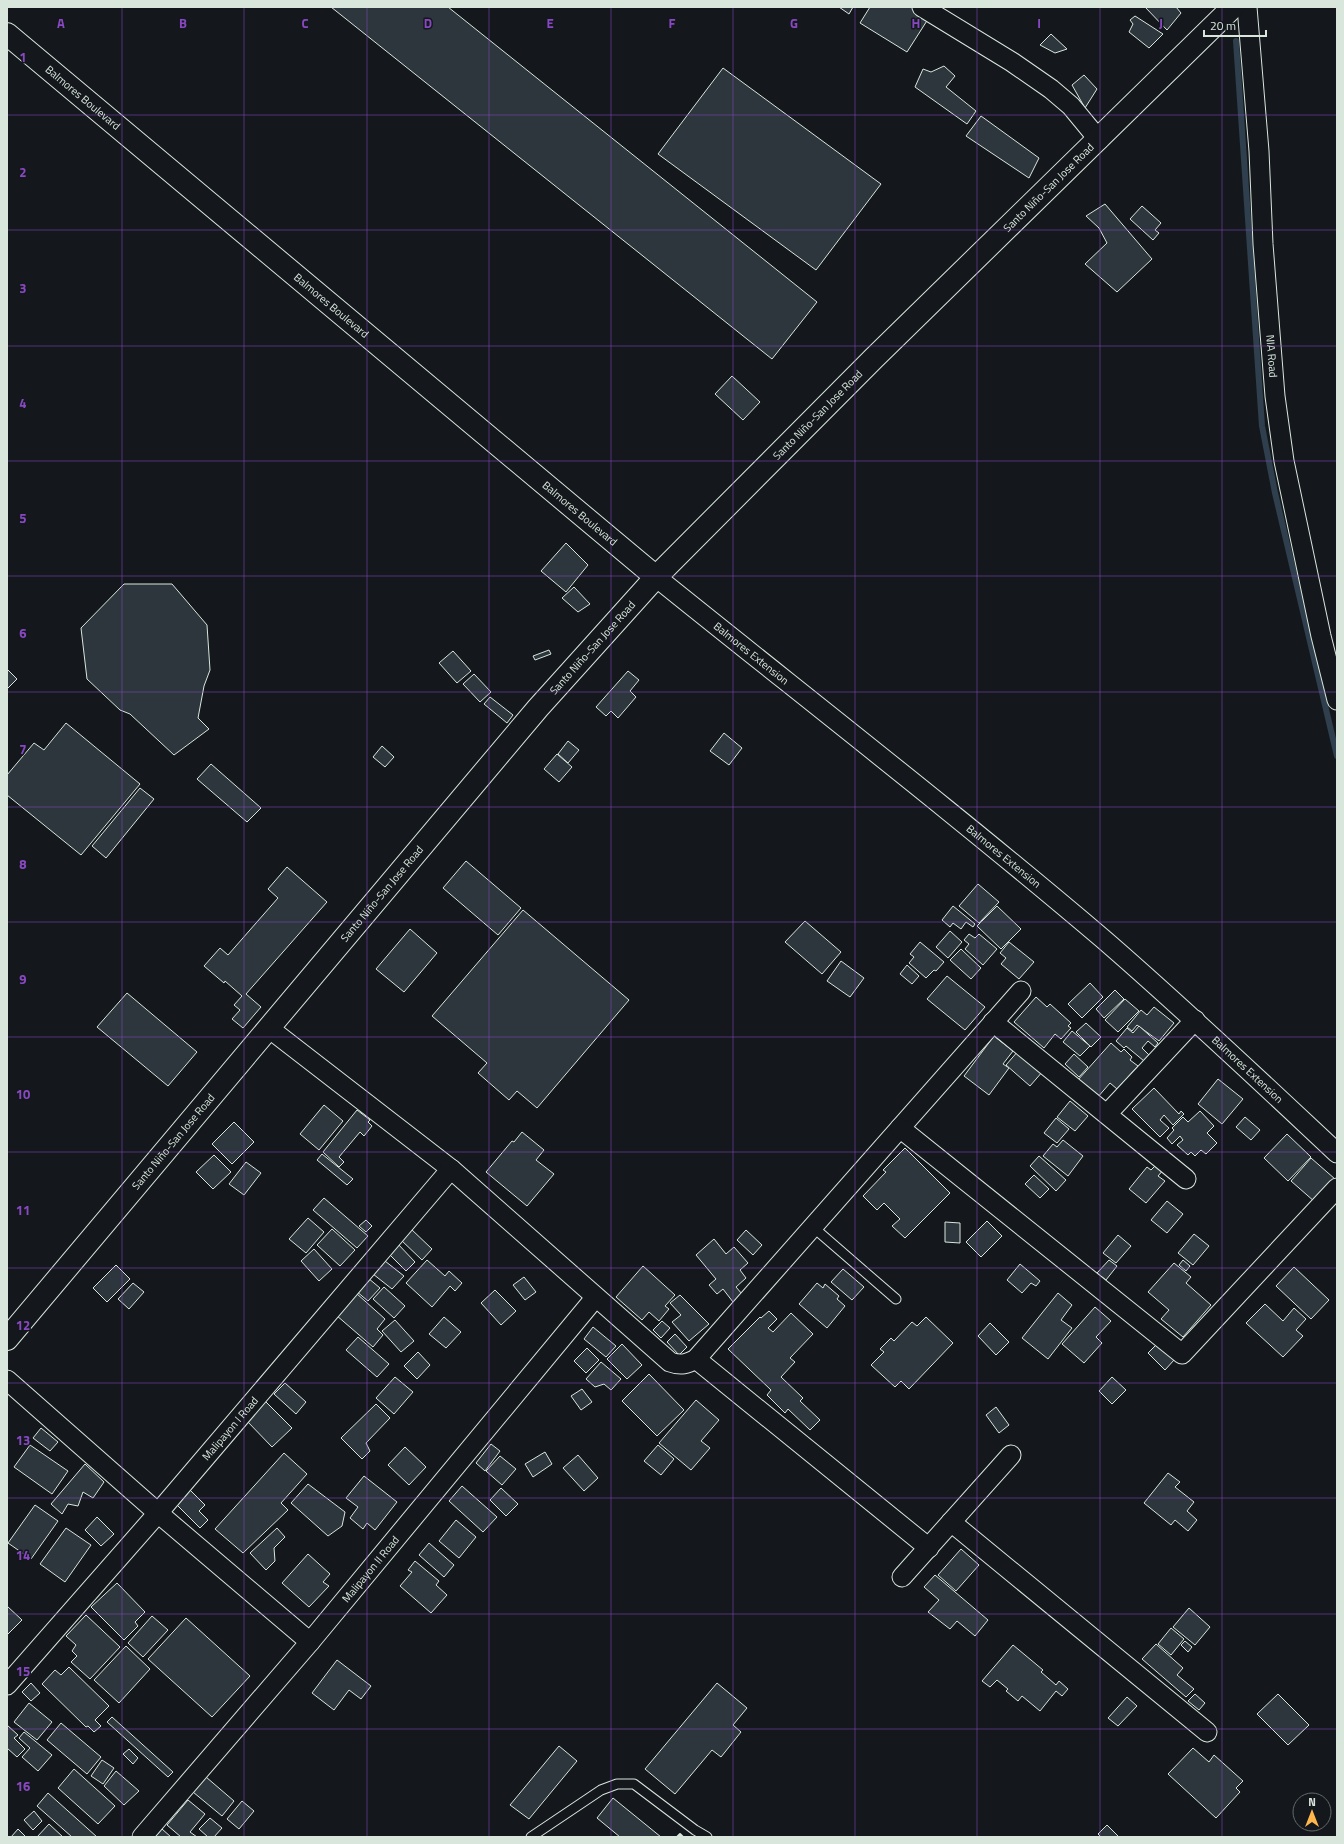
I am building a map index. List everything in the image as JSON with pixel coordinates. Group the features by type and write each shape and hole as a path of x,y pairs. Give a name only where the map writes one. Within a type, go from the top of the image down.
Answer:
{"main road":[{"name":"Santo Niño-San Jose Road","path":"7,1339 270,1029 538,708 656,577 874,358 1099,140 1233,7"},
{"name":"Balmores Boulevard","path":"7,34 656,577"}],"street":[{"path":"922,7 1012,62 1051,89 1071,106 1099,140"},
{"name":"NIA Road","path":"1247,7 1259,151 1263,244 1275,396 1284,462 1321,636 1337,700"},
{"name":"Balmores Extension","path":"656,577 998,852 1103,939 1195,1020 1337,1153"},
{"path":"270,1029 451,1169 670,1362 678,1365 687,1364 696,1359 1021,991"},
{"path":"1107,1114 1195,1020"},
{"path":"993,1022 1186,1179"},
{"path":"900,1128 1182,1354 1337,1188"},
{"name":"Malipayon I Road","path":"7,1685 158,1513 451,1169"},
{"name":"Malipayon II Road","path":"142,1837 310,1642 596,1298"},
{"path":"696,1359 929,1548"},
{"path":"7,1380 158,1513 310,1642"},
{"path":"902,1577 1011,1455"},
{"path":"951,1522 1207,1732"}],"lane":[{"path":"813,1227 896,1299"},
{"path":"531,1837 601,1790 617,1784 634,1784 694,1830 707,1837"}],"building":[{"path":"331,7 448,7 817,302 772,359"},
{"path":"839,7 853,7 849,14"},
{"path":"870,7 915,7 930,16 907,52 860,23"},
{"path":"1145,7 1176,7 1181,13 1167,30"},
{"path":"1135,16 1163,34 1149,48 1129,32 1133,24 1130,20"},
{"path":"1051,34 1067,49 1055,53 1040,45"},
{"path":"944,66 955,76 946,87 976,111 967,124 915,87 923,69 931,72"},
{"path":"723,68 881,184 816,270 658,154"},
{"path":"1084,75 1097,89 1085,108 1072,85"},
{"path":"981,116 1039,158 1029,178 966,136"},
{"path":"1105,204 1152,259 1117,292 1085,264 1107,243 1099,228 1086,216"},
{"path":"1142,206 1161,223 1155,230 1159,233 1153,240 1130,219"},
{"path":"732,376 760,402 743,420 715,394"},
{"path":"566,543 588,565 566,592 541,571"},
{"path":"124,584 172,584 207,625 210,670 204,686 198,718 209,729 174,755 130,714 120,710 87,679 81,628"},
{"path":"574,587 590,604 578,612 562,598"},
{"path":"549,650 551,654 535,660 533,656"},
{"path":"453,651 471,671 457,683 439,663"},
{"path":"7,669 17,679 7,689"},
{"path":"628,671 639,680 630,691 636,697 618,718 611,711 606,716 596,707"},
{"path":"474,674 491,692 480,702 463,684"},
{"path":"490,697 513,715 507,723 484,704"},
{"path":"66,723 140,784 81,855 7,795 7,775 34,743 44,750"},
{"path":"724,733 742,748 729,765 710,751"},
{"path":"568,741 579,750 568,763 558,754"},
{"path":"382,746 394,757 385,767 373,757"},
{"path":"557,754 572,767 559,782 544,769"},
{"path":"211,764 261,808 247,822 197,779"},
{"path":"140,788 154,799 106,858 92,846"},
{"path":"466,861 521,908 498,935 443,888"},
{"path":"287,867 327,902 246,994 261,1007 243,1028 232,1019 240,1010 234,1005 242,996 225,981 224,983 204,966 220,948 228,955 278,898 268,889"},
{"path":"978,884 999,902 979,923 959,906"},
{"path":"953,906 975,924 973,927 966,922 961,929 953,923 950,927 942,920"},
{"path":"997,906 1021,929 1001,949 977,926"},
{"path":"523,910 629,1000 537,1108 517,1091 509,1100 478,1073 487,1063 432,1016"},
{"path":"805,921 841,952 822,974 785,942"},
{"path":"410,929 437,953 404,992 376,969"},
{"path":"950,931 962,942 948,958 936,947"},
{"path":"969,934 975,938 979,934 997,949 983,965 965,949 969,944 964,940"},
{"path":"920,942 944,962 936,971 934,970 926,978 909,963 914,957 910,954"},
{"path":"1009,942 1034,962 1019,979 1001,964 1006,958 1000,953"},
{"path":"961,949 981,968 971,979 950,960"},
{"path":"841,961 864,978 850,997 827,981"},
{"path":"907,965 919,976 912,984 900,974"},
{"path":"947,976 985,1007 965,1030 927,999"},
{"path":"1090,983 1103,997 1082,1018 1068,1004"},
{"path":"1115,990 1124,999 1104,1018 1096,1009"},
{"path":"127,993 197,1052 168,1086 97,1027"},
{"path":"1036,997 1047,1007 1050,1004 1071,1023 1068,1026 1071,1028 1061,1039 1055,1034 1044,1048 1014,1022"},
{"path":"1125,999 1139,1011 1118,1032 1105,1020"},
{"path":"1154,1007 1174,1023 1159,1041 1137,1025 1132,1031 1127,1027 1141,1010 1147,1015"},
{"path":"1086,1023 1101,1037 1091,1047 1076,1032"},
{"path":"1139,1026 1158,1043 1155,1047 1148,1041 1142,1048 1149,1055 1144,1061 1126,1046 1124,1048 1116,1041 1127,1028 1133,1033"},
{"path":"1072,1031 1090,1046 1080,1056 1063,1042"},
{"path":"994,1036 1013,1051 1003,1064 1009,1068 989,1095 964,1076"},
{"path":"1111,1043 1121,1052 1124,1049 1132,1057 1130,1060 1138,1066 1117,1089 1110,1083 1097,1098 1077,1081"},
{"path":"1019,1050 1043,1071 1030,1086 1006,1065"},
{"path":"1074,1054 1088,1067 1079,1077 1065,1064"},
{"path":"1218,1079 1243,1099 1222,1124 1198,1104"},
{"path":"1154,1088 1179,1114 1181,1111 1184,1114 1173,1125 1164,1115 1160,1120 1169,1128 1160,1137 1132,1109"},
{"path":"1070,1101 1088,1116 1075,1131 1057,1117"},
{"path":"324,1105 343,1121 319,1150 300,1134"},
{"path":"357,1110 370,1120 368,1122 372,1126 364,1136 360,1132 339,1157 344,1162 339,1167 323,1152"},
{"path":"1200,1111 1214,1126 1207,1133 1217,1143 1206,1154 1201,1150 1195,1156 1191,1152 1188,1155 1177,1145 1183,1140 1180,1136 1172,1144 1167,1138 1174,1130 1172,1128 1183,1117 1188,1122"},
{"path":"1245,1117 1260,1130 1251,1140 1236,1127"},
{"path":"1056,1118 1069,1129 1057,1143 1044,1133"},
{"path":"234,1122 254,1142 232,1164 212,1144"},
{"path":"522,1132 544,1150 536,1160 554,1174 527,1206 486,1172 512,1141 514,1142"},
{"path":"1287,1134 1311,1157 1288,1181 1264,1158"},
{"path":"1063,1140 1083,1156 1068,1176 1043,1156 1053,1144 1057,1147"},
{"path":"905,1148 950,1193 905,1238 892,1226 900,1219 884,1203 877,1210 863,1196 886,1172 883,1170"},
{"path":"322,1154 353,1179 347,1185 317,1160"},
{"path":"214,1155 231,1172 213,1189 196,1172"},
{"path":"1039,1156 1066,1180 1056,1191 1030,1166"},
{"path":"1311,1158 1335,1179 1315,1202 1291,1181"},
{"path":"246,1162 261,1173 244,1195 229,1184"},
{"path":"1157,1164 1164,1169 1158,1176 1165,1181 1146,1203 1129,1189 1147,1167 1151,1170"},
{"path":"1034,1175 1049,1189 1040,1198 1025,1184"},
{"path":"324,1198 368,1236 357,1248 313,1210"},
{"path":"1167,1201 1183,1214 1167,1233 1151,1220"},
{"path":"308,1218 324,1232 306,1253 289,1239"},
{"path":"366,1220 372,1226 366,1232 359,1226"},
{"path":"987,1221 1002,1236 981,1257 966,1242"},
{"path":"945,1222 960,1223 960,1243 945,1242"},
{"path":"410,1228 432,1249 422,1260 400,1239"},
{"path":"332,1229 355,1250 340,1266 317,1245"},
{"path":"746,1230 762,1245 753,1255 737,1240"},
{"path":"1194,1234 1209,1246 1193,1265 1178,1253"},
{"path":"1118,1235 1131,1246 1116,1263 1103,1253"},
{"path":"714,1239 726,1254 734,1247 748,1263 740,1270 746,1278 736,1287 742,1294 733,1302 723,1289 717,1294 709,1285 716,1279 696,1255"},
{"path":"397,1243 415,1262 406,1271 387,1252"},
{"path":"314,1249 332,1269 319,1281 301,1261"},
{"path":"427,1260 445,1276 449,1271 462,1283 455,1291 450,1286 432,1307 406,1283"},
{"path":"1109,1260 1117,1266 1106,1280 1097,1273"},
{"path":"1183,1260 1190,1266 1186,1271 1179,1265"},
{"path":"385,1261 404,1276 392,1289 373,1274"},
{"path":"1174,1263 1191,1277 1186,1283 1211,1305 1183,1337 1161,1319 1169,1310 1148,1292"},
{"path":"1020,1264 1040,1281 1036,1286 1031,1283 1022,1293 1007,1280"},
{"path":"116,1265 130,1279 107,1302 93,1288"},
{"path":"643,1266 675,1295 665,1306 669,1309 659,1321 649,1312 642,1320 616,1297"},
{"path":"1294,1267 1329,1300 1311,1319 1276,1286"},
{"path":"843,1269 864,1287 852,1300 831,1282"},
{"path":"524,1277 536,1292 525,1300 513,1285"},
{"path":"368,1278 380,1288 368,1301 356,1291"},
{"path":"133,1283 144,1292 129,1309 118,1299"},
{"path":"817,1283 823,1288 825,1284 839,1296 837,1299 845,1306 827,1328 799,1304"},
{"path":"384,1287 405,1306 394,1318 373,1299"},
{"path":"495,1290 516,1311 501,1325 481,1303"},
{"path":"356,1293 385,1319 377,1329 383,1335 373,1347 336,1315"},
{"path":"1058,1293 1072,1305 1061,1320 1072,1328 1048,1359 1022,1338"},
{"path":"680,1295 709,1324 689,1341 672,1322 681,1315 670,1303"},
{"path":"1265,1304 1283,1321 1294,1308 1306,1319 1296,1330 1303,1336 1283,1357 1246,1323"},
{"path":"1095,1307 1111,1321 1096,1337 1102,1343 1084,1363 1062,1344"},
{"path":"769,1311 777,1319 768,1328 773,1332 791,1313 813,1334 790,1358 795,1362 781,1377 803,1398 800,1401 820,1420 810,1430 788,1409 785,1413 767,1395 771,1390 728,1349 760,1317 761,1318"},
{"path":"444,1317 461,1332 446,1348 429,1334"},
{"path":"926,1317 953,1343 909,1389 901,1381 895,1387 871,1365 884,1352 880,1349 891,1338 894,1341 912,1322 917,1326"},
{"path":"395,1320 414,1341 401,1352 382,1331"},
{"path":"662,1321 670,1328 661,1338 653,1330"},
{"path":"990,1323 1009,1342 996,1355 978,1336"},
{"path":"593,1327 616,1346 606,1357 584,1339"},
{"path":"675,1334 687,1347 679,1355 667,1342"},
{"path":"358,1337 389,1364 377,1377 346,1350"},
{"path":"622,1344 642,1365 627,1379 607,1359"},
{"path":"1157,1344 1174,1360 1165,1370 1148,1353"},
{"path":"587,1348 599,1360 586,1373 574,1361"},
{"path":"418,1352 430,1365 417,1379 404,1366"},
{"path":"601,1362 621,1379 611,1390 604,1384 595,1387 586,1379"},
{"path":"649,1374 684,1410 657,1436 622,1401"},
{"path":"395,1377 413,1392 394,1414 376,1398"},
{"path":"1112,1377 1126,1390 1112,1404 1099,1391"},
{"path":"285,1383 306,1402 296,1414 274,1394"},
{"path":"582,1389 592,1402 581,1410 571,1396"},
{"path":"696,1400 719,1420 701,1441 710,1448 691,1470 659,1443"},
{"path":"265,1401 292,1428 272,1447 246,1420"},
{"path":"376,1404 390,1418 366,1443 370,1451 362,1459 341,1438"},
{"path":"996,1407 1009,1425 999,1433 986,1415"},
{"path":"41,1428 58,1442 50,1451 33,1438"},
{"path":"491,1444 500,1451 485,1471 476,1463"},
{"path":"30,1445 68,1471 52,1494 14,1467"},
{"path":"658,1445 674,1459 661,1475 644,1461"},
{"path":"405,1447 426,1467 409,1485 388,1465"},
{"path":"545,1452 552,1464 533,1477 525,1464"},
{"path":"284,1453 307,1474 281,1503 288,1510 243,1553 215,1529"},
{"path":"578,1455 598,1478 584,1491 563,1468"},
{"path":"500,1456 516,1469 502,1485 486,1471"},
{"path":"85,1464 104,1482 93,1498 83,1492 78,1506 68,1504 62,1514 51,1504"},
{"path":"1168,1473 1180,1482 1175,1487 1194,1502 1187,1511 1197,1520 1188,1531 1175,1520 1171,1525 1144,1503"},
{"path":"364,1476 397,1502 375,1530 367,1523 363,1529 350,1518 358,1507 346,1498"},
{"path":"308,1484 345,1512 342,1526 328,1536 291,1503"},
{"path":"462,1486 497,1517 483,1532 449,1501"},
{"path":"501,1488 518,1504 506,1516 490,1500"},
{"path":"190,1490 205,1505 199,1511 208,1520 200,1528 176,1504"},
{"path":"35,1505 58,1521 31,1559 8,1543"},
{"path":"97,1517 114,1534 101,1546 85,1530"},
{"path":"456,1520 476,1537 459,1558 439,1541"},
{"path":"66,1528 91,1545 65,1582 40,1564"},
{"path":"277,1528 285,1537 274,1548 275,1561 266,1570 250,1553"},
{"path":"429,1543 454,1565 444,1577 419,1555"},
{"path":"961,1549 979,1565 956,1591 938,1575"},
{"path":"308,1554 330,1574 323,1582 329,1586 309,1607 282,1583"},
{"path":"415,1561 439,1581 436,1585 447,1595 431,1613 400,1586 412,1572 408,1570"},
{"path":"935,1575 988,1620 975,1636 957,1621 950,1629 928,1612 939,1600 924,1587"},
{"path":"117,1583 145,1612 135,1622 138,1626 124,1640 91,1607"},
{"path":"7,1606 22,1620 7,1635"},
{"path":"1189,1608 1210,1627 1195,1645 1173,1627"},
{"path":"86,1615 120,1647 90,1679 71,1662 77,1656 72,1651 76,1645 66,1636"},
{"path":"152,1616 168,1630 143,1657 128,1643"},
{"path":"186,1618 250,1676 212,1717 148,1659"},
{"path":"1171,1628 1184,1639 1171,1655 1158,1644"},
{"path":"1185,1641 1192,1647 1188,1652 1181,1645"},
{"path":"1156,1644 1183,1668 1177,1675 1194,1689 1186,1697 1142,1659"},
{"path":"1013,1645 1043,1670 1041,1672 1056,1685 1059,1681 1068,1689 1062,1696 1056,1691 1040,1711 1022,1696 1018,1701 1006,1691 1008,1689 997,1680 990,1687 982,1681"},
{"path":"126,1646 150,1669 119,1703 94,1680"},
{"path":"337,1660 371,1686 361,1699 349,1690 334,1710 312,1693"},
{"path":"69,1667 109,1706 95,1720 101,1726 94,1732 88,1726 86,1727 42,1684 55,1670 61,1675"},
{"path":"31,1683 40,1693 31,1701 22,1692"},
{"path":"717,1683 747,1708 733,1725 741,1732 721,1757 712,1750 675,1794 645,1769"},
{"path":"1195,1694 1205,1703 1199,1710 1188,1701"},
{"path":"1278,1694 1309,1725 1288,1745 1257,1714"},
{"path":"1127,1697 1137,1706 1118,1726 1108,1718"},
{"path":"29,1703 52,1722 37,1740 14,1722"},
{"path":"112,1717 173,1772 168,1777 107,1722"},
{"path":"61,1723 101,1757 87,1774 47,1740"},
{"path":"7,1725 18,1735 14,1738 25,1749 17,1757 7,1748"},
{"path":"24,1732 52,1755 38,1771 22,1757 30,1748 19,1738"},
{"path":"559,1746 577,1761 529,1819 510,1805"},
{"path":"1193,1748 1209,1762 1214,1755 1243,1781 1236,1788 1240,1792 1216,1818 1168,1774"},
{"path":"129,1749 138,1758 133,1764 123,1754"},
{"path":"102,1760 114,1768 103,1784 91,1776"},
{"path":"74,1769 115,1806 98,1824 58,1788"},
{"path":"116,1771 139,1791 124,1805 104,1786"},
{"path":"206,1777 234,1801 222,1816 193,1792"},
{"path":"48,1793 97,1837 72,1837 37,1806"},
{"path":"613,1798 661,1837 620,1837 597,1818"},
{"path":"188,1800 205,1814 190,1832 197,1837 181,1837 167,1825"},
{"path":"242,1801 254,1811 239,1829 227,1819"},
{"path":"34,1811 42,1821 33,1830 24,1820"},
{"path":"210,1818 222,1828 214,1837 208,1837 199,1829"},
{"path":"49,1824 63,1837 37,1837"},
{"path":"1107,1825 1119,1837 1101,1837 1098,1834"},
{"path":"18,1829 26,1837 11,1837"},
{"path":"162,1829 171,1837 155,1837"}],"waterway":[{"path":"1236,41 1262,426 1275,493 1337,756"}],"wall":[{"path":"677,1837 680,1834 683,1837"}]}
